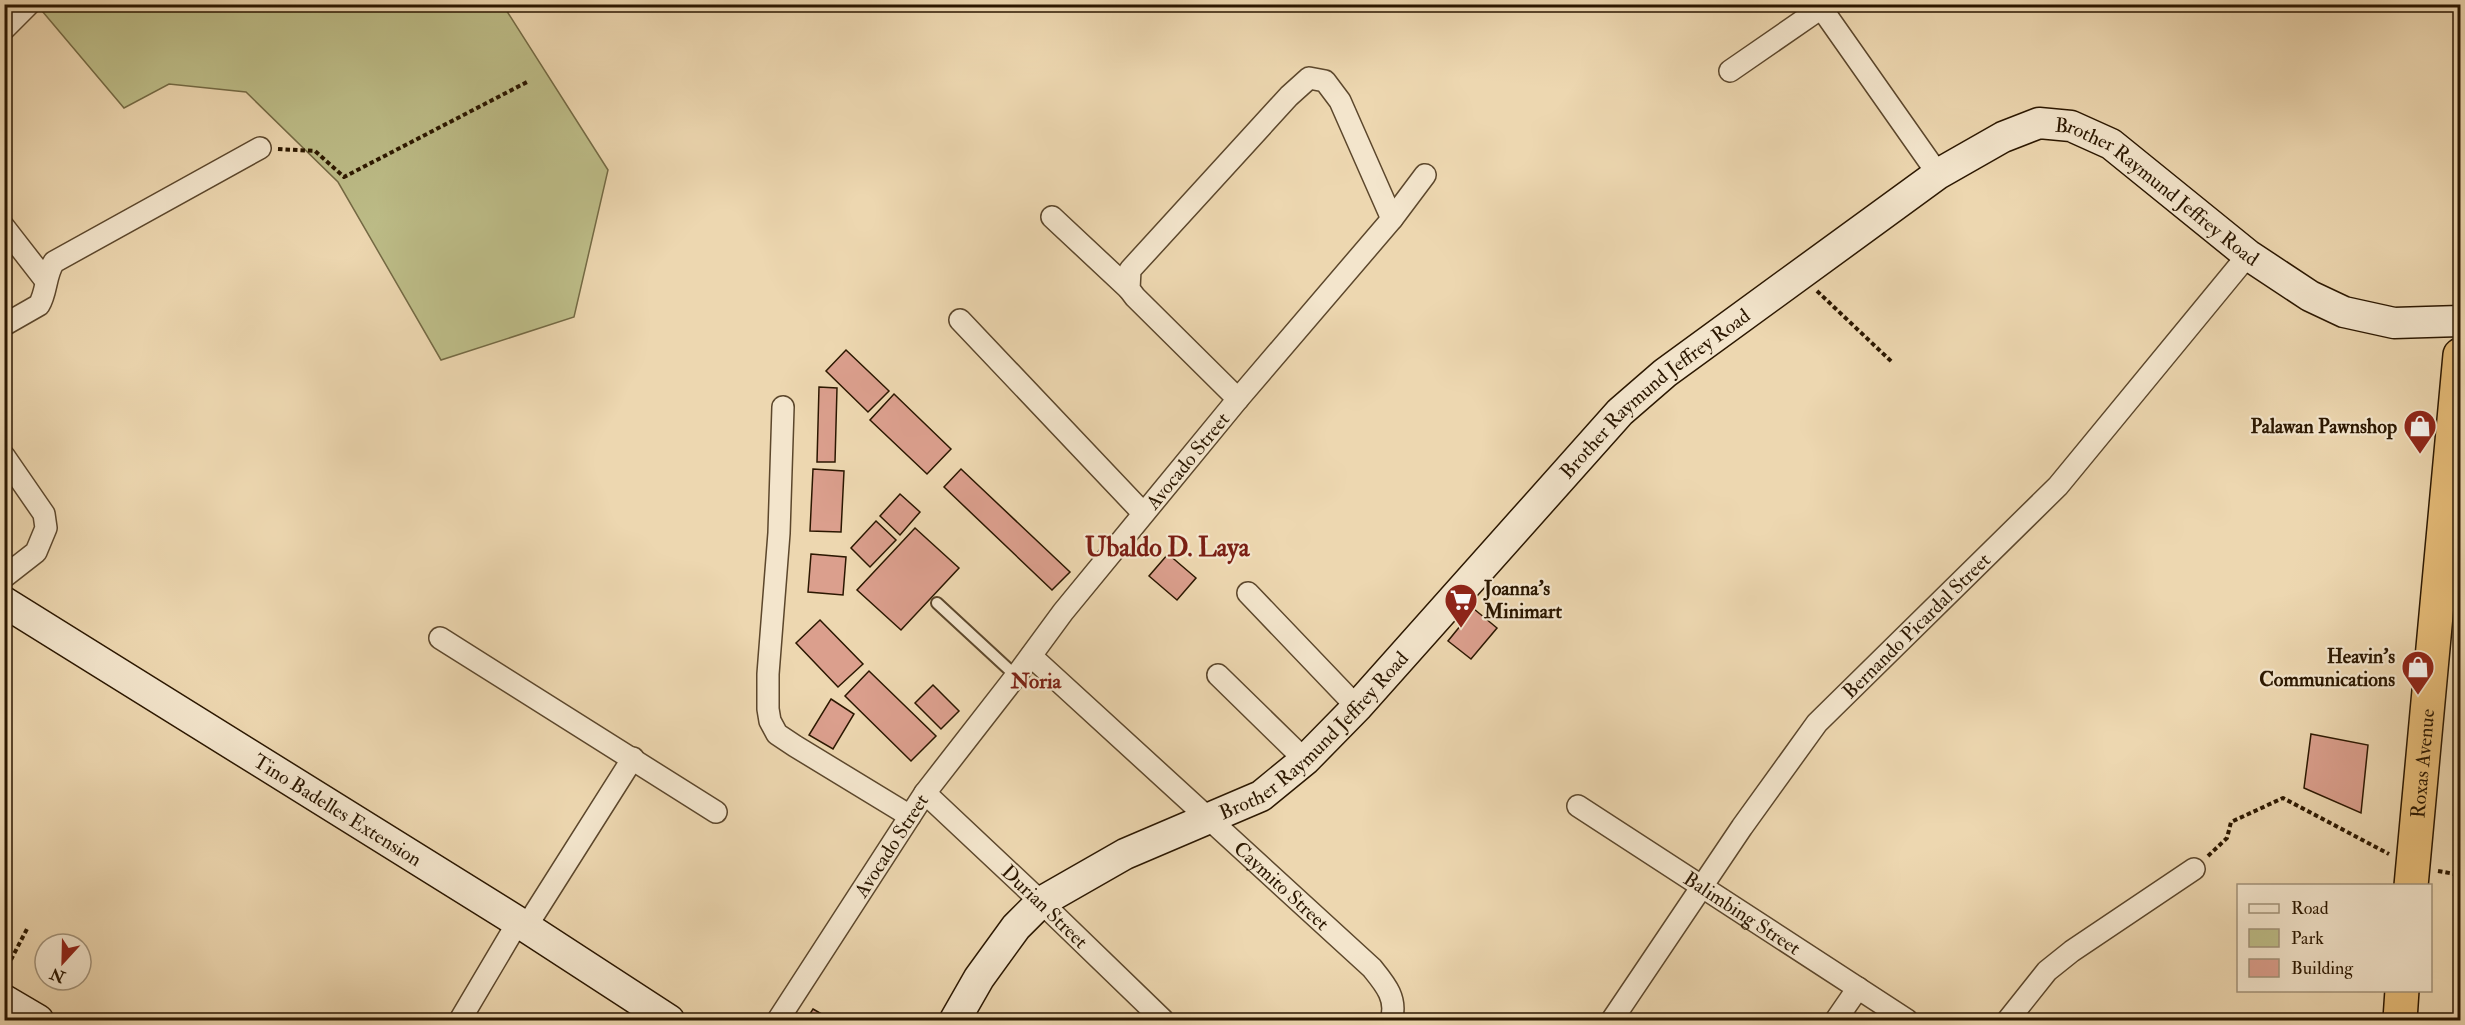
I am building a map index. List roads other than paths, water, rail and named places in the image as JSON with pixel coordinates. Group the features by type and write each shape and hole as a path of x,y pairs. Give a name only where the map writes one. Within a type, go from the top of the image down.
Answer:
{"highway":[{"name":"Roxas Avenue","path":"2412,876 2460,355"},
{"path":"2400,1020 2402,992"}],"street":[{"path":"4,29 29,4"},
{"path":"1730,71 1825,7 1938,174"},
{"path":"1129,289 1130,270 1289,96 1309,78 1325,81 1340,101 1392,219"},
{"name":"Brother Raymund Jeffrey Road","path":"955,1020 980,978 1016,927 1041,902 1125,854 1261,796 1305,760 1357,706 1620,412 1665,373 1938,174 2003,137 2039,123 2071,126 2111,144 2248,255 2310,296 2344,312 2394,323 2460,321"},
{"path":"4,325 39,305 54,262 260,148"},
{"name":"Avocado Street","path":"778,1020 925,793 1063,612 1238,399 1392,219 1425,176"},
{"path":"1052,217 1129,289 1238,399"},
{"path":"4,227 46,281"},
{"name":"Bernando Picardal Street","path":"1612,1020 1701,886 1778,775 1818,723 2058,486 2248,255"},
{"path":"960,320 1143,513"},
{"path":"783,406 779,533 768,674 770,721 777,734 910,816"},
{"path":"4,456 44,514 46,528 36,552 4,577"},
{"path":"1248,593 1357,706"},
{"name":"Tino Badelles Extension","path":"4,602 522,924 640,1012 669,1020"},
{"path":"440,638 716,812"},
{"name":"Caymito Street","path":"1031,656 1372,968 1386,985 1393,1011"},
{"path":"1218,675 1305,760"},
{"path":"460,1020 633,758"},
{"name":"Durian Street","path":"925,793 1162,1020"},
{"name":"Balimbing Street","path":"1578,806 1907,1020"},
{"path":"2008,1020 2047,971 2072,951 2194,869"},
{"path":"1836,1020 1858,988"},
{"path":"4,1000 38,1020"}],"lane":[{"path":"937,603 1016,676"}],"place":[{"name":"Palawan Pawnshop","path":"2420,455"},
{"name":"Joanna's Minimart","path":"1461,629"},
{"name":"Heavin's Communications","path":"2418,696"}],"district":[{"name":"Ubaldo D. Laya","path":"1167,548"},
{"name":"Noria","path":"1036,681"}]}
